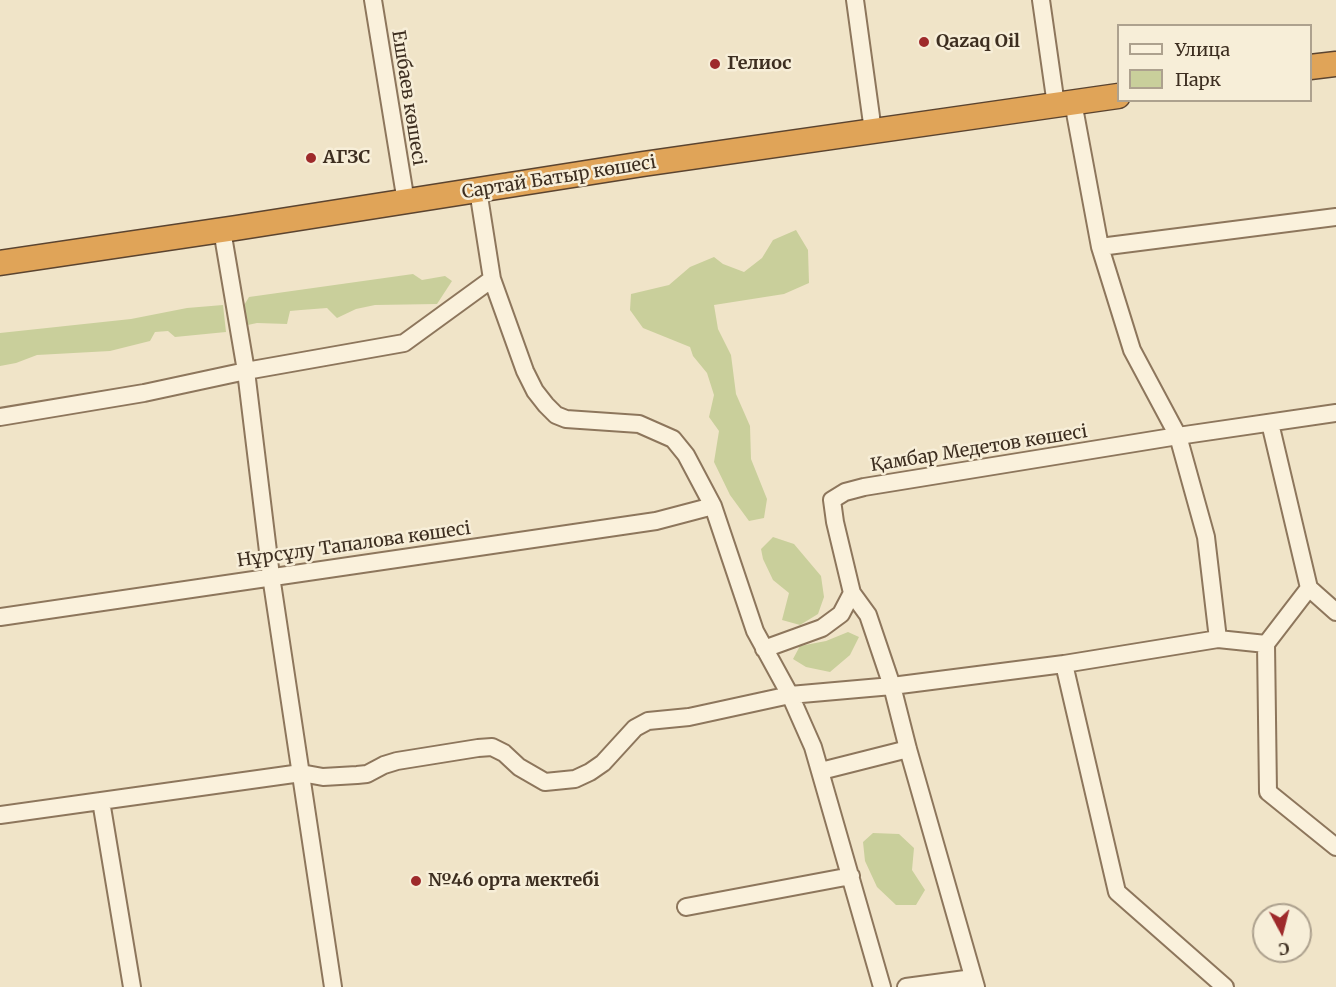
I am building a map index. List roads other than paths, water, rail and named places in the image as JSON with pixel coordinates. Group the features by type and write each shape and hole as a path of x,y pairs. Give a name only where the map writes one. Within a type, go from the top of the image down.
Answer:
{"highway":[{"path":"1312,67 1336,63"},
{"name":"Сартай Батыр көшесі","path":"0,262 222,231 478,190 1117,96"}],"street":[{"name":"Ешбаев көшесі","path":"373,0 406,202"},
{"path":"855,0 873,131"},
{"path":"1041,0 1100,247 1132,350 1178,436 1206,537 1218,639"},
{"path":"478,190 492,279 525,370 535,391 552,411 566,419 639,424 673,438 686,455 713,506 755,631 790,695 813,747 882,987"},
{"path":"1100,247 1336,217"},
{"path":"222,231 246,371 271,576 333,987"},
{"path":"0,417 144,393 246,371 404,343 492,279"},
{"name":"Қамбар Медетов көшесі","path":"852,593 832,500 845,492 1178,436 1336,414"},
{"path":"1270,423 1309,588 1336,612"},
{"name":"Нұрсұлу Тапалова көшесі","path":"0,617 656,521 713,506"},
{"path":"1309,588 1266,644 1268,792 1336,847"},
{"path":"764,648 822,628 841,614 852,593 868,615 892,686 974,983 906,987"},
{"path":"0,815 301,773 323,777 367,774 397,761 492,747 504,753 536,778 545,782 558,783 590,772 603,763 635,728 648,721 689,717 790,695 892,686 1064,664 1218,639 1266,644"},
{"path":"1064,664 1117,892 1225,987"},
{"path":"821,771 908,749"},
{"path":"101,801 132,987"},
{"path":"686,907 851,876"}],"place":[{"name":"Qazaq Oil","path":"924,42"},
{"name":"Гелиос","path":"715,64"},
{"name":"АГЗС","path":"311,158"},
{"name":"№46 орта мектебі","path":"416,881"}]}
